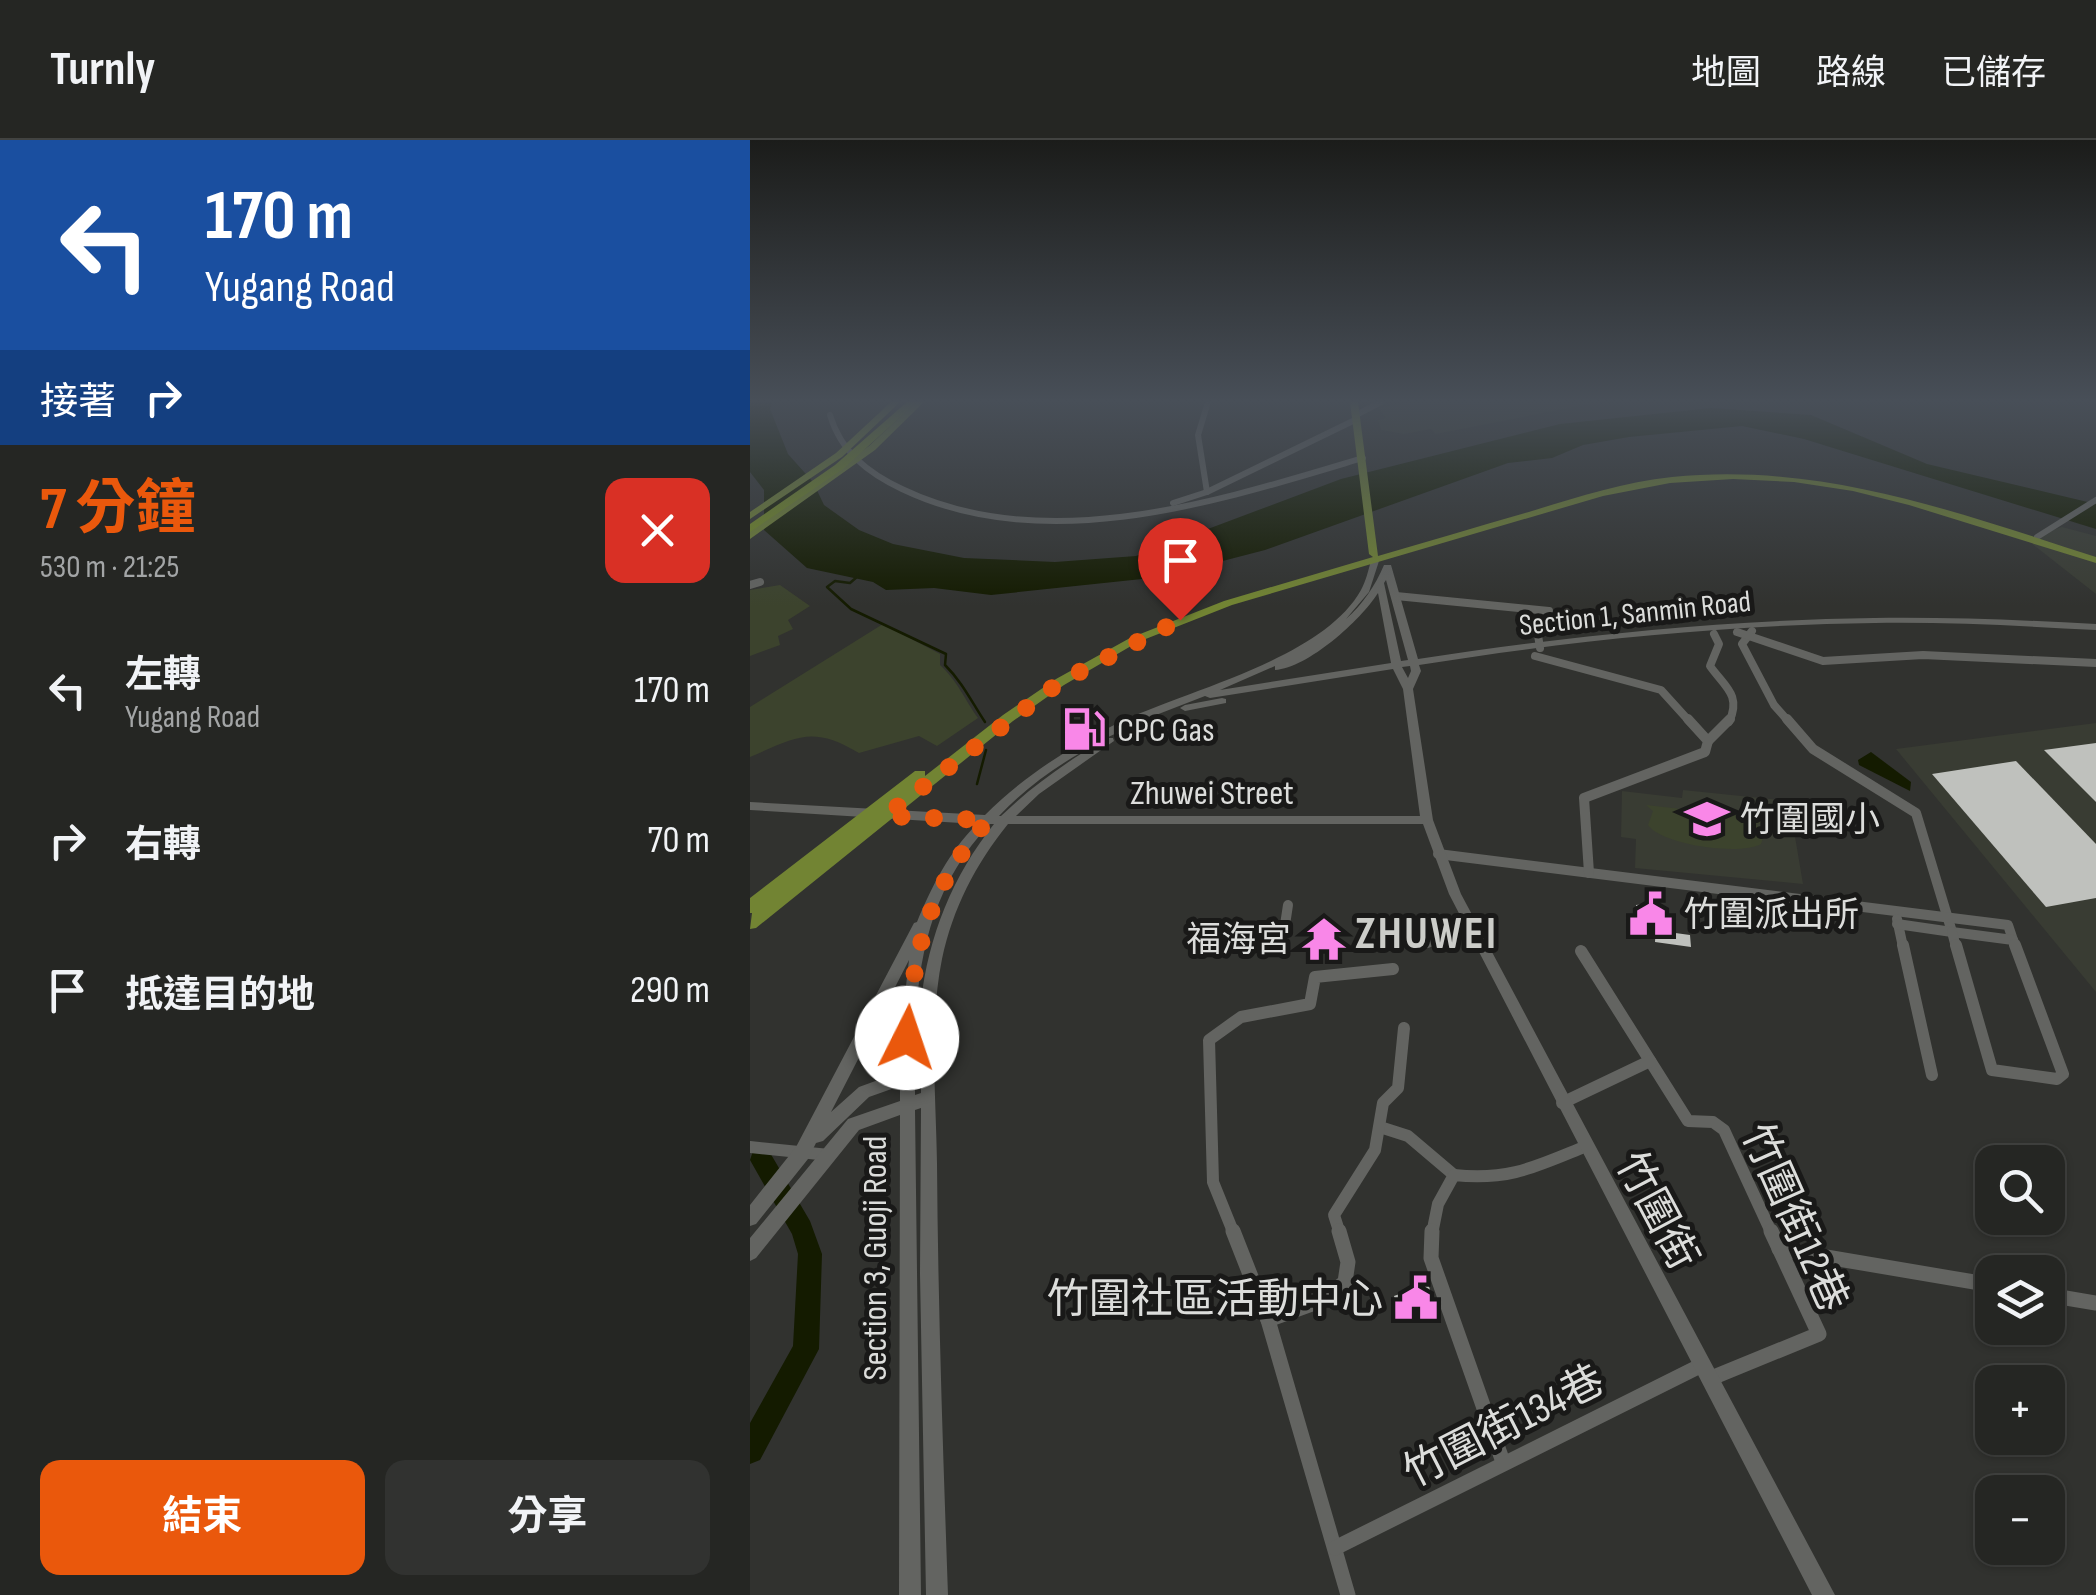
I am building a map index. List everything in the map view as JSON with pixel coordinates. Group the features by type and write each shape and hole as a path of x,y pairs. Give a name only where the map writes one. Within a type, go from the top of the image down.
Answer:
{"highway":[{"path":"750,526 827,470"},
{"path":"750,526 835,470"}],"main road":[{"path":"750,526 819,470"},
{"path":"750,526 840,470"},
{"path":"1366,470 1381,558"},
{"path":"750,907 1000,713 1096,652 1210,603 1381,558 1609,486 1685,473 1796,473 1874,486 2096,557"},
{"path":"750,923 1034,699 1122,646 1228,603 1644,483 1740,474 1795,477 1872,490 2096,557"}],"street":[{"path":"871,470 929,503 978,514 1068,520 1166,510 1335,470"},
{"path":"1203,470 1206,492"},
{"path":"1166,510 1168,504 1206,492 1248,470"},
{"path":"2037,537 2096,500"},
{"path":"1381,558 1381,583 1398,670 1408,689"},
{"path":"1381,558 1396,596 1415,668 1408,689"},
{"name":"Section 3, Guoji Road","path":"910,1595 906,1076 912,980 924,922 955,862 1070,754 1258,669 1314,638 1364,594 1381,558"},
{"path":"750,585 760,582"},
{"name":"Section 3, Guoji Road","path":"937,1595 928,1004 941,926 968,868 998,819 1100,747 1184,704 1219,694 1329,640 1360,612 1381,583"},
{"path":"1396,596 1549,611 1538,635 1537,652 1661,690 1708,741"},
{"name":"Section 1, Sanmin Road","path":"1219,694 1712,631 1857,620 2096,630"},
{"name":"Section 1, Sanmin Road","path":"1712,631 1745,636 1940,627 2096,630"},
{"path":"1589,873 1584,798 1705,752 1708,741 1726,730 1733,708 1732,690 1710,666 1719,644 1712,631"},
{"path":"1745,636 1823,660 1922,656 2096,663"},
{"path":"1745,636 1774,705 1814,750 1916,813 1948,917 1992,1070 2056,1079 2062,1074 2008,925 1948,917 1896,918"},
{"name":"Section 1, Sanmin Road","path":"1184,704 1398,670"},
{"name":"竹圍街","path":"1408,689 1427,820 1471,926 1584,1147 1824,1595"},
{"path":"750,822 756,808"},
{"name":"Zhuwei Street","path":"756,808 998,819 1427,820"},
{"path":"1438,854 1896,918 1952,932 2014,940"},
{"path":"1284,938 1288,906"},
{"path":"1896,918 1932,1074"},
{"path":"802,1153 924,922"},
{"path":"1390,940 1427,943 1471,926"},
{"name":"竹圍街12巷","path":"1580,951 1688,1121 1714,1122 1724,1130 1818,1334 1705,1372"},
{"path":"1348,1595 1268,1320 1213,1182 1208,1040 1216,1028 1251,1015 1310,1004 1316,977 1393,969"},
{"path":"1268,1320 1323,1300 1346,1282 1348,1262 1334,1215 1360,1183 1384,1128 1383,1103 1398,1088 1404,1028"},
{"path":"1562,1103 1650,1061"},
{"path":"750,1218 802,1153 854,1099 928,1069"},
{"path":"750,1252 864,1118 928,1098"},
{"path":"1384,1128 1408,1136 1454,1175 1493,1178 1519,1174 1584,1147"},
{"path":"750,1147 829,1155"},
{"path":"1454,1175 1439,1195 1431,1258 1504,1462"},
{"path":"1779,1249 1975,1283"},
{"path":"2065,1298 2096,1303"},
{"name":"竹圍街134巷","path":"1335,1548 1504,1462 1705,1372"}],"shaded area":[{"path":"802,470 824,505 859,530 893,544 964,558 1055,562 1136,556 1341,479 1377,470 1489,470 1265,550 1161,577 991,595 934,588 886,590 873,582 807,568 764,530 764,490 750,472"},
{"path":"1904,470 1952,470 2096,504 2096,529"},
{"path":"2062,527 2096,536 2096,594 2026,539"},
{"path":"780,585 810,606 788,620 793,629 778,636 780,645 750,656 750,590"},
{"path":"883,624 940,654 940,665 978,718 937,746 919,736 859,753 829,739 804,737 750,757 750,707"},
{"path":"2096,723 2096,992 1896,749"},
{"path":"1871,752 1911,782 1910,791 1859,765 1858,760"},
{"name":"竹圍國小","path":"1683,790 1789,801 1803,884 1635,868 1636,839 1621,837 1622,791 1682,798"},
{"path":"1646,805 1760,818 1761,823 1756,824 1764,834 1761,844 1736,849 1684,843 1648,825 1653,811"}],"building":[{"path":"2096,743 2096,802 2044,750"},
{"path":"2016,761 2096,844 2096,898 2046,907 1932,774"},
{"path":"1636,905 1667,908 1668,932 1690,935 1691,947 1655,942 1656,923 1636,920"},
{"name":"竹圍社區活動中心","path":"1428,1284 1434,1301 1400,1315 1394,1296"}],"waterway":[{"path":"858,576 850,583 835,581 827,587 851,609 946,654 945,665 985,722"},
{"path":"977,784 986,750"},
{"path":"750,1450 806,1349 810,1254 802,1229 761,1159"}],"place":[{"name":"CPC Gas","path":"1084,729"},
{"name":"竹圍國小","path":"1707,819"},
{"name":"竹圍派出所","path":"1651,914"},
{"name":"福海宮","path":"1324,939"},
{"name":"竹圍社區活動中心","path":"1416,1298"}],"district":[{"name":"ZHUWEI","path":"1427,932"}],"route":[{"path":"907,1038 912,980 924,922 962,851 988,820 885,816 958,756 1060,682 1134,640 1180,620"}]}
